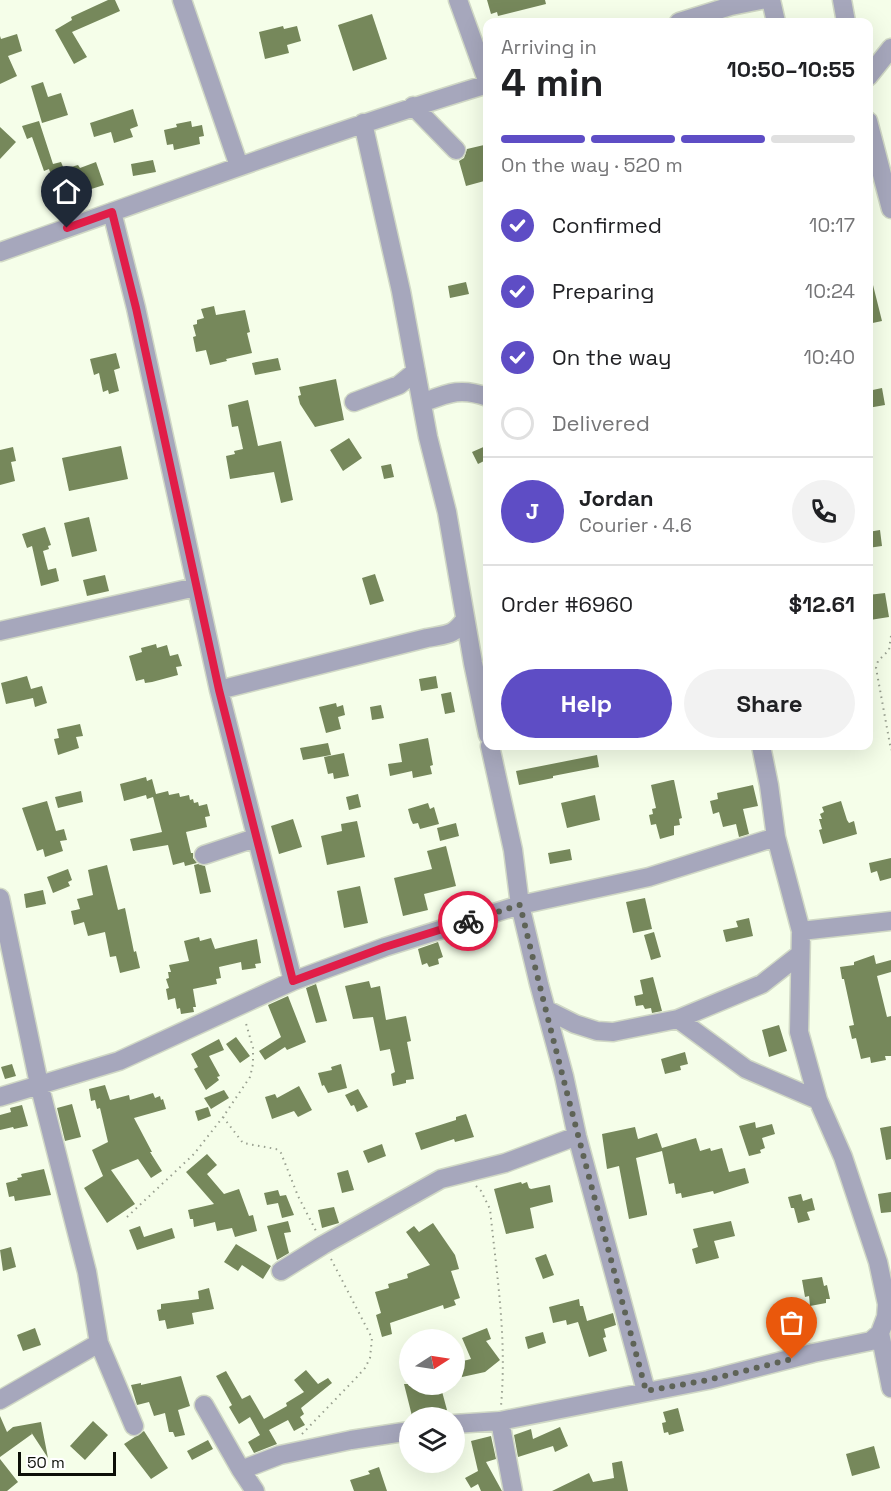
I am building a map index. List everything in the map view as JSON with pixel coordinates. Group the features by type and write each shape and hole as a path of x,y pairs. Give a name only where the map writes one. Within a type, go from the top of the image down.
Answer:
{"street":[{"path":"182,0 239,166"},
{"path":"458,0 483,69"},
{"path":"690,18 730,3 761,0"},
{"path":"771,0 775,18"},
{"path":"842,0 845,18"},
{"path":"873,71 891,48"},
{"path":"0,252 363,123 483,85"},
{"path":"413,106 456,150"},
{"path":"363,123 398,280 428,437 447,512 483,710"},
{"path":"873,139 891,205"},
{"path":"112,212 139,320 219,690 293,981"},
{"path":"354,402 399,385 416,371"},
{"path":"422,403 456,390 483,396"},
{"path":"0,631 196,587"},
{"path":"219,690 452,634 458,630 465,619"},
{"path":"491,750 513,850 520,905 577,1136 646,1391"},
{"path":"762,750 776,837 801,931 799,1032 818,1100 843,1157 878,1262 886,1304 891,1388"},
{"path":"0,1097 119,1061 293,981 385,947 520,905 650,877 776,837"},
{"path":"204,855 255,838"},
{"path":"1,907 39,1084 87,1272 99,1343 134,1426"},
{"path":"801,931 891,921"},
{"path":"547,1010 575,1024 597,1031 613,1032 678,1020 762,984 799,955"},
{"path":"678,1020 746,1069 818,1100"},
{"path":"281,1271 441,1179 505,1163 577,1136"},
{"path":"465,1423 500,1421 708,1380 813,1353 871,1341 886,1323"},
{"path":"0,1400 99,1343"},
{"path":"204,1405 255,1491"},
{"path":"500,1421 513,1491"},
{"path":"241,1470 280,1455 399,1433"}],"path":[{"path":"891,636 889,650 878,661 876,668 891,750"},
{"path":"127,1217 194,1154 223,1118 250,1077 253,1048 241,1005"},
{"path":"223,1118 243,1143 276,1149 284,1155 298,1196 372,1338 370,1358 365,1368 326,1411 280,1455"},
{"path":"465,1173 482,1191 490,1209 503,1334 504,1362 500,1421"}],"building":[{"path":"108,0 115,0 120,11 72,32 87,57 74,64 55,30 72,20 71,17"},
{"path":"487,0 545,0 546,4 498,16 497,12 491,14"},
{"path":"372,14 387,59 353,71 338,25"},
{"path":"283,26 284,29 297,26 301,41 287,45 289,53 265,59 259,32"},
{"path":"17,34 22,51 8,56 17,76 0,84 0,36 1,39"},
{"path":"43,82 48,97 61,93 68,115 42,123 31,86"},
{"path":"133,109 138,126 130,129 133,137 114,143 111,132 94,137 90,123"},
{"path":"39,121 53,164 61,162 64,169 78,165 80,168 96,162 104,185 60,201 49,169 44,171 32,137 27,139 22,126"},
{"path":"191,121 192,127 202,125 204,136 199,137 200,144 174,150 173,144 167,145 164,130 177,127 176,124"},
{"path":"0,127 16,142 0,159"},
{"path":"483,145 483,181 466,186 459,161 464,158 467,149"},
{"path":"153,160 156,172 133,176 131,164"},
{"path":"466,282 469,294 450,298 448,286"},
{"path":"873,285 882,321 873,323"},
{"path":"214,306 216,315 245,310 252,353 210,365 206,350 196,352 193,325 197,324 197,320 204,318 201,309"},
{"path":"116,353 120,368 114,370 119,391 109,394 108,390 103,392 99,373 94,375 90,359"},
{"path":"278,358 281,370 255,375 252,363"},
{"path":"336,379 344,420 315,427 300,404 299,387"},
{"path":"882,388 885,405 873,407 873,390"},
{"path":"248,400 258,446 281,441 293,500 281,503 274,472 230,479 226,456 243,449 238,426 232,427 228,405"},
{"path":"349,438 362,458 343,471 330,450"},
{"path":"121,446 128,479 69,491 62,458"},
{"path":"13,447 16,461 11,462 15,481 0,485 0,450"},
{"path":"483,447 483,462 478,464 472,452"},
{"path":"391,464 394,477 384,479 381,466"},
{"path":"89,517 97,551 72,557 64,523"},
{"path":"45,527 51,545 48,546 49,549 43,551 48,570 56,568 59,581 41,586 32,546 27,548 22,534"},
{"path":"880,530 882,546 873,547 873,531"},
{"path":"375,574 384,601 370,605 362,578"},
{"path":"105,575 109,591 87,596 83,580"},
{"path":"885,593 889,617 873,620 873,594"},
{"path":"156,644 157,648 167,645 170,656 178,654 182,666 176,667 178,675 145,683 144,679 136,681 129,656 142,652 141,648"},
{"path":"27,676 31,689 42,686 47,703 35,707 33,698 6,704 1,683"},
{"path":"436,676 438,688 421,691 419,679"},
{"path":"451,692 455,712 445,714 441,694"},
{"path":"336,703 337,707 343,705 345,715 338,717 341,729 326,733 319,707"},
{"path":"381,705 384,718 372,720 370,707"},
{"path":"80,724 83,736 76,737 79,748 58,755 54,739 59,738 57,729"},
{"path":"428,738 433,765 430,766 432,774 413,778 412,771 390,776 388,764 402,762 399,744"},
{"path":"328,743 331,755 303,760 300,748"},
{"path":"344,753 349,776 334,779 333,773 328,774 324,757"},
{"path":"597,755 599,767 519,785 516,771"},
{"path":"146,777 147,781 152,779 156,794 168,791 169,795 179,793 180,797 189,795 190,800 193,799 194,803 198,802 199,806 207,804 210,816 205,817 207,827 186,832 191,853 197,863 185,866 184,862 173,865 168,845 133,851 130,839 162,832 153,797 147,799 146,795 124,801 120,784"},
{"path":"674,780 682,818 679,819 680,825 674,826 674,835 660,839 656,824 651,825 649,815 653,814 652,809 656,808 651,785"},
{"path":"753,785 758,806 743,809 749,834 739,837 736,824 723,827 719,812 713,814 710,801 718,799 717,793"},
{"path":"81,791 83,802 58,808 55,797"},
{"path":"358,794 361,807 349,810 346,797"},
{"path":"595,795 600,820 567,828 561,803"},
{"path":"47,801 56,831 64,829 67,840 60,841 63,851 45,857 43,849 37,851 22,808"},
{"path":"841,801 847,820 849,823 854,821 857,834 823,844 819,830 822,829 819,819 822,819 820,814 824,812 822,807"},
{"path":"428,803 430,809 434,807 439,824 420,829 418,823 413,824 408,809"},
{"path":"293,819 302,847 279,854 271,826"},
{"path":"357,821 365,857 327,865 321,836 342,831 341,824"},
{"path":"456,823 459,836 440,841 437,828"},
{"path":"446,846 456,886 424,894 428,910 403,916 394,878 432,869 427,851"},
{"path":"570,849 572,860 550,864 548,853"},
{"path":"891,858 891,878 880,881 877,871 871,873 869,863"},
{"path":"107,865 118,910 125,908 134,952 136,951 140,968 120,973 116,956 110,957 105,932 88,936 84,922 74,925 71,911 80,909 77,899 93,895 88,870"},
{"path":"194,865 205,866 211,892 200,894"},
{"path":"68,869 72,880 68,882 70,886 53,893 47,877"},
{"path":"360,886 368,923 344,928 337,891"},
{"path":"43,890 46,904 26,908 24,894"},
{"path":"645,898 652,929 633,933 626,902"},
{"path":"749,918 753,936 726,942 723,930 738,927 736,921"},
{"path":"654,932 661,957 651,960 644,935"},
{"path":"199,937 200,941 211,938 215,949 257,939 261,963 255,964 256,968 242,970 241,962 219,967 221,978 216,979 217,984 193,989 196,1007 193,1007 194,1012 181,1014 180,1008 177,1009 175,998 168,1000 166,989 169,988 166,979 169,978 168,972 171,972 169,965 189,961 184,941"},
{"path":"438,942 443,957 438,959 439,964 429,967 427,963 422,965 418,949"},
{"path":"874,955 876,964 891,960 891,972 877,976 887,1017 891,1016 891,1056 885,1056 886,1060 871,1063 870,1057 861,1059 856,1038 852,1039 849,1026 854,1025 840,967 854,965 854,962"},
{"path":"653,977 662,1011 652,1013 651,1008 645,1009 643,1005 636,1006 634,996 643,994 640,980"},
{"path":"369,981 371,988 380,986 386,1020 406,1016 411,1041 407,1042 414,1079 406,1080 406,1083 393,1086 391,1074 395,1072 390,1049 380,1051 373,1017 353,1019 345,986"},
{"path":"316,984 327,1021 316,1023 306,988"},
{"path":"288,996 306,1042 287,1050 285,1047 265,1060 259,1051 281,1037 268,1005"},
{"path":"779,1025 787,1051 769,1057 762,1030"},
{"path":"236,1037 250,1056 240,1063 226,1044"},
{"path":"219,1039 224,1050 209,1056 220,1076 217,1077 219,1080 206,1090 194,1069 198,1067 191,1054"},
{"path":"685,1052 688,1064 680,1066 681,1070 665,1074 661,1059"},
{"path":"12,1064 16,1076 5,1079 1,1067"},
{"path":"341,1064 347,1088 328,1093 324,1085 322,1086 318,1073 332,1070 331,1067"},
{"path":"105,1085 110,1100 129,1095 130,1100 153,1093 155,1098 160,1096 161,1100 163,1099 166,1109 134,1118 162,1171 151,1178 138,1159 111,1170 135,1204 107,1223 84,1188 103,1176 92,1150 108,1142 100,1108 97,1109 95,1100 91,1101 89,1089"},
{"path":"299,1086 312,1110 298,1117 294,1111 272,1119 265,1097 275,1094 277,1098"},
{"path":"358,1089 368,1107 357,1112 345,1095"},
{"path":"224,1090 229,1098 211,1109 204,1098"},
{"path":"72,1104 81,1137 65,1141 57,1108"},
{"path":"22,1105 28,1126 0,1130 0,1115 11,1112 10,1108"},
{"path":"208,1107 211,1116 198,1121 195,1111"},
{"path":"466,1114 474,1137 455,1142 454,1139 421,1150 415,1133 456,1120 456,1117"},
{"path":"755,1122 756,1128 772,1124 775,1134 762,1138 765,1148 760,1150 761,1153 749,1156 739,1126"},
{"path":"891,1126 891,1159 886,1160 880,1128"},
{"path":"635,1127 638,1139 657,1133 662,1148 696,1138 700,1151 722,1148 729,1172 745,1168 749,1183 714,1194 713,1191 682,1198 681,1193 676,1194 674,1183 669,1184 662,1151 636,1158 647,1215 629,1219 619,1166 607,1169 602,1134"},
{"path":"382,1144 386,1156 368,1163 363,1151"},
{"path":"207,1154 217,1165 207,1174 224,1194 239,1189 249,1216 253,1215 257,1231 235,1237 232,1228 217,1231 215,1222 194,1227 188,1210 214,1204 186,1172"},
{"path":"44,1169 51,1195 15,1201 14,1196 9,1197 6,1183 18,1180 17,1178 22,1177 21,1174"},
{"path":"348,1170 354,1190 342,1193 337,1173"},
{"path":"521,1182 522,1184 527,1182 531,1189 550,1185 553,1202 530,1208 534,1228 506,1234 494,1189"},
{"path":"278,1190 280,1196 286,1195 294,1215 282,1218 278,1203 267,1205 264,1193"},
{"path":"891,1192 891,1212 881,1213 878,1194"},
{"path":"801,1194 803,1201 812,1198 815,1210 807,1212 810,1220 798,1223 788,1197"},
{"path":"334,1207 339,1223 322,1228 318,1210"},
{"path":"288,1221 291,1232 284,1233 289,1253 277,1260 267,1226"},
{"path":"731,1221 735,1236 714,1241 719,1258 696,1264 692,1249 698,1247 693,1229"},
{"path":"433,1223 455,1255 459,1269 451,1271 460,1298 454,1300 456,1305 444,1309 443,1305 390,1323 392,1334 382,1337 376,1315 381,1313 375,1292 389,1288 388,1284 408,1278 407,1274 430,1265 406,1232 414,1226 419,1232"},
{"path":"140,1226 144,1237 172,1228 175,1238 137,1250 129,1230"},
{"path":"236,1244 271,1266 263,1279 242,1265 238,1271 224,1262"},
{"path":"11,1247 16,1267 3,1271 0,1250"},
{"path":"546,1254 554,1275 543,1279 535,1258"},
{"path":"822,1277 824,1286 827,1285 830,1299 826,1299 826,1303 810,1306 809,1296 805,1297 802,1280"},
{"path":"209,1288 214,1309 192,1313 194,1324 167,1329 165,1320 159,1321 157,1310 161,1309 161,1304 199,1299 198,1291"},
{"path":"579,1299 587,1321 613,1313 616,1325 604,1329 606,1337 603,1338 607,1351 589,1357 578,1322 567,1325 566,1320 553,1323 549,1307"},
{"path":"35,1328 41,1345 23,1351 17,1335"},
{"path":"487,1328 491,1339 486,1341 500,1360 485,1372 465,1376 465,1360 471,1359 465,1345 465,1337"},
{"path":"543,1332 546,1343 528,1349 525,1337"},
{"path":"306,1370 318,1384 328,1378 332,1383 301,1408 304,1414 300,1417 305,1425 294,1431 288,1420 269,1430 277,1444 254,1453 248,1442 260,1435 250,1417 239,1424 229,1407 232,1405 216,1376 226,1371 242,1399 250,1395 264,1419 287,1406 286,1403 304,1392 294,1380"},
{"path":"181,1376 190,1406 178,1410 185,1435 175,1437 173,1432 169,1432 165,1413 154,1416 149,1402 137,1405 131,1385"},
{"path":"407,1395 443,1395 446,1407 410,1407"},
{"path":"678,1408 684,1431 669,1435 668,1432 664,1433 662,1423 666,1422 663,1412"},
{"path":"0,1416 7,1432 13,1427 41,1422 48,1458 31,1432 32,1434 0,1457"},
{"path":"93,1421 108,1435 85,1460 70,1446"},
{"path":"560,1427 568,1446 555,1452 553,1446 518,1457 514,1435 531,1429 533,1439"},
{"path":"144,1431 168,1468 151,1479 124,1444"},
{"path":"491,1436 496,1459 486,1462 502,1491 481,1491 478,1484 471,1488 465,1478 478,1471 471,1441"},
{"path":"208,1440 213,1449 192,1460 187,1451"},
{"path":"874,1446 880,1468 852,1476 846,1454"},
{"path":"0,1459 18,1482 7,1491 0,1491"},
{"path":"622,1461 628,1491 552,1491 589,1473 593,1482 614,1478 612,1463"},
{"path":"379,1467 387,1491 354,1491 350,1480 370,1474 368,1471"}],"way so far":[{"path":"468,921 520,905 577,1136 646,1391 708,1380 792,1359"}],"route":[{"path":"67,228 112,212 136,308 219,690 293,981 385,947 468,921"}]}
